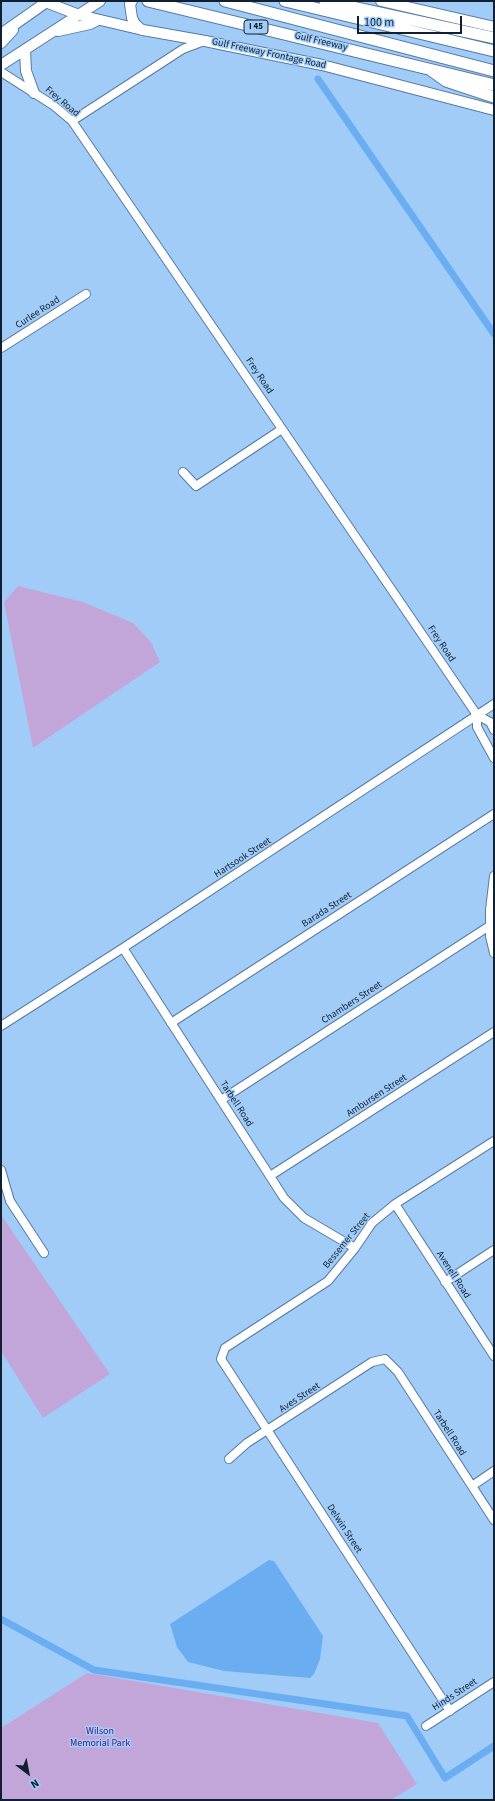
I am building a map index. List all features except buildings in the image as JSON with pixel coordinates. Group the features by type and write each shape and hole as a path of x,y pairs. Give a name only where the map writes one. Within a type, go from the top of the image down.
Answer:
{"highway":[{"name":"Gulf Freeway","path":"148,1 494,85"},
{"name":"Gulf Freeway","path":"225,1 494,71"},
{"path":"325,1 494,38"},
{"path":"293,2 494,51"},
{"path":"427,68 446,81 494,97"}],"main road":[{"path":"1,34 46,1"},
{"name":"Gulf Freeway Frontage Road","path":"46,1 79,15 98,20 143,30 204,40 322,65 494,110"},
{"path":"1,65 100,1"},
{"path":"132,1 130,4 132,18 135,24 143,30"},
{"path":"381,1 494,27"},
{"path":"1,43 27,16"},
{"path":"52,32 90,24 98,20"},
{"path":"25,50 26,71 34,93"}],"street":[{"path":"72,121 158,64 183,49 204,40"},
{"name":"Frey Road","path":"1,72 53,105 72,121 477,715 490,722 494,730"},
{"name":"Curlee Road","path":"1,348 86,294"},
{"path":"183,472 196,486 282,429"},
{"name":"Hartsook Street","path":"1,1026 123,948 494,704"},
{"name":"Frey Road","path":"477,715 477,727 494,758"},
{"name":"Barada Street","path":"171,1022 494,814"},
{"path":"494,876 491,892 492,924 490,936 494,954"},
{"name":"Chambers Street","path":"221,1100 492,924"},
{"name":"Tarbell Road","path":"123,948 284,1198 304,1218 355,1248"},
{"name":"Ambursen Street","path":"270,1176 494,1032"},
{"name":"Bessemer Street","path":"221,1358 225,1348 328,1281 355,1248 372,1223 395,1204 494,1140"},
{"path":"1,1170 10,1201 44,1253"},
{"name":"Avenell Road","path":"395,1204 494,1356"},
{"path":"446,1282 494,1250"},
{"name":"Delwin Street","path":"221,1358 450,1711"},
{"name":"Tarbell Road","path":"385,1359 398,1372 494,1520"},
{"name":"Aves Street","path":"229,1459 247,1443 372,1362 385,1359"},
{"path":"472,1486 494,1471"},
{"name":"Hinds Street","path":"426,1726 494,1682"}],"green space":[{"path":"18,586 83,602 133,623 151,642 160,662 33,748 4,602"},
{"path":"1,1215 110,1374 43,1418 1,1351"},
{"name":"Wilson Memorial Park","path":"87,1673 378,1723 417,1784 391,1800 1,1800 1,1728"}],"water":[{"path":"269,1560 274,1561 323,1636 320,1659 314,1674 310,1678 224,1671 188,1662 177,1647 170,1624"}],"waterway":[{"path":"318,79 494,334"},
{"path":"1,1619 94,1670 407,1716 445,1778 494,1746"}]}
